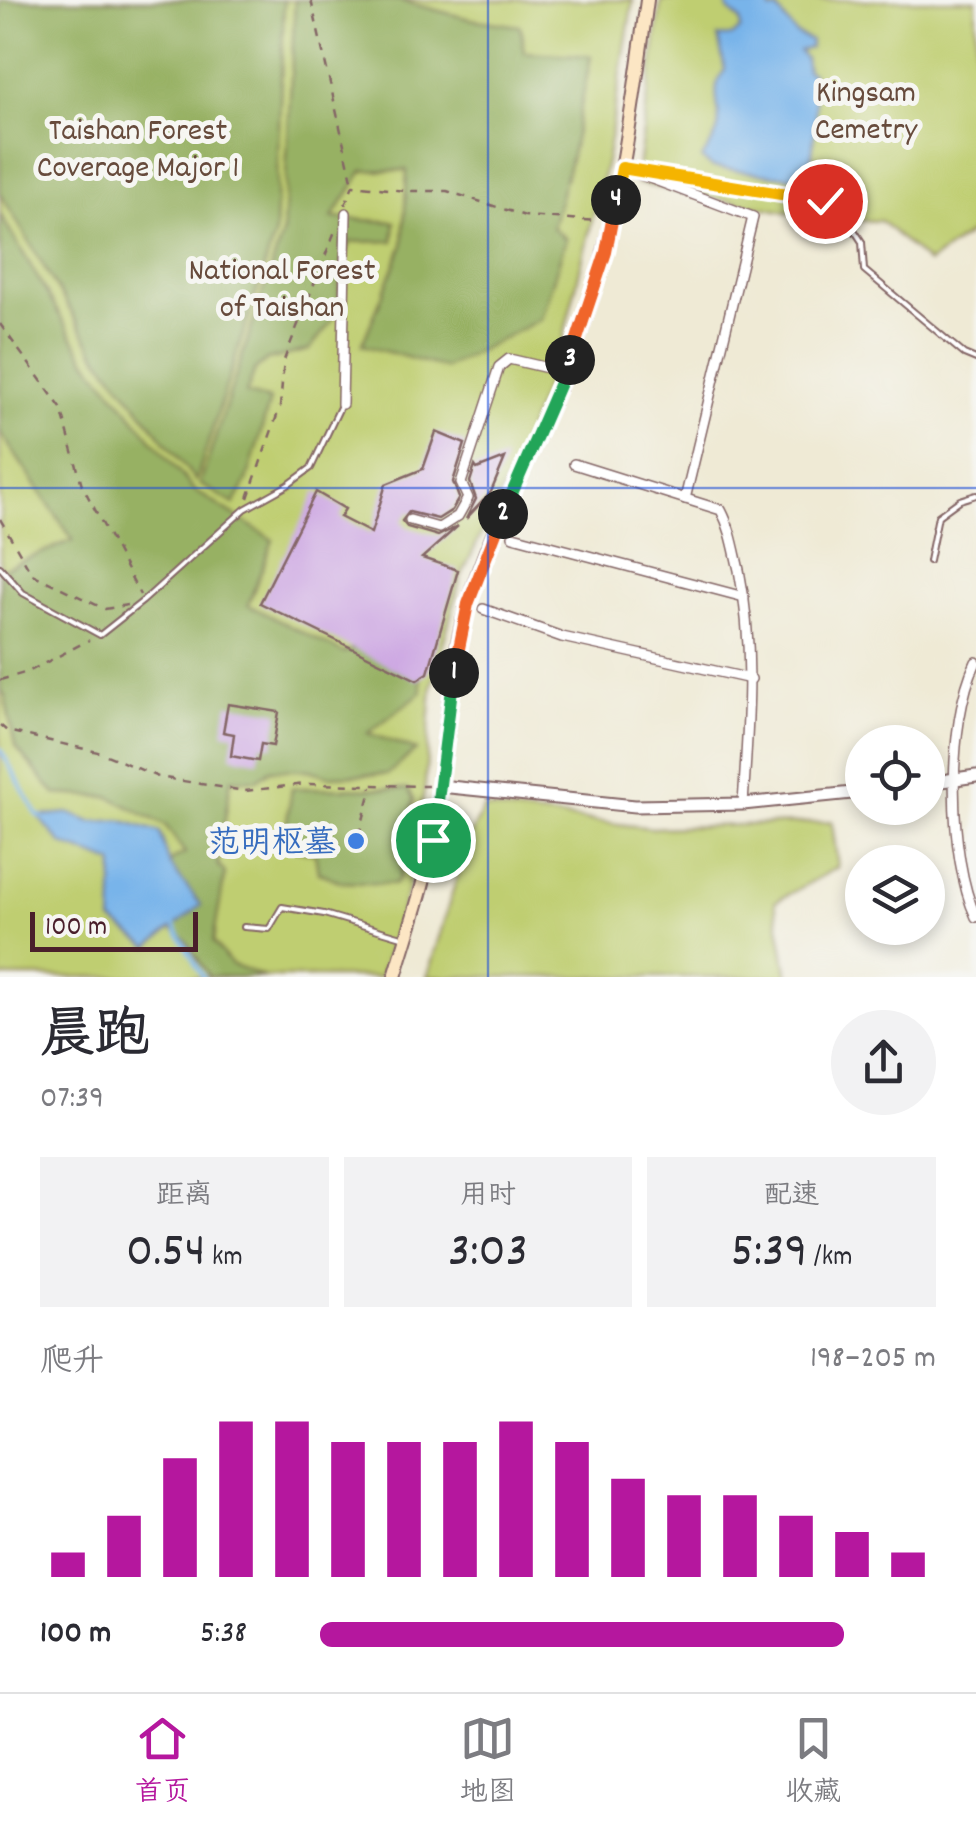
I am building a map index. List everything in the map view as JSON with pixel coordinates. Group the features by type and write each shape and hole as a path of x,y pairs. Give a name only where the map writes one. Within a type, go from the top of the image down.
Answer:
{"main road":[{"path":"395,977 433,840 458,646 468,604 565,372 606,252 647,0"}],"street":[{"path":"622,168 753,216 685,498"},
{"path":"342,404 346,213"},
{"path":"410,520 439,528 458,516 468,498 461,483 471,446 499,367 509,360 565,372"},
{"path":"574,464 721,510 730,526 744,597 752,679 743,804"},
{"path":"513,536 744,597"},
{"path":"483,609 562,637 752,679"},
{"path":"976,662 966,684 953,780 966,895 976,917"},
{"path":"945,781 976,776"},
{"path":"440,786 635,806 743,804 845,794"}],"lane":[{"path":"622,168 825,201 844,213 862,242 864,270 964,354 976,359"},
{"path":"0,566 23,593 100,635 245,509 288,486 311,468 342,404"},
{"path":"929,561 938,516 960,500 976,495"},
{"path":"244,928 269,928 282,907 324,914 406,938"}],"path":[{"path":"312,0 353,185"},
{"path":"0,324 61,408 82,485 143,601 105,609 32,574 0,520"},
{"path":"0,680 28,672 100,635"},
{"path":"0,725 7,731 102,753 158,777 245,791 305,784 440,786"},
{"path":"0,735 7,731"},
{"path":"359,835 372,785"}],"green space":[{"name":"National Forest of Taishan","path":"0,0 633,0 607,158 562,344 512,469 461,577 432,685 425,786 408,890 380,977 0,977"},
{"name":"Taishan Forest Coverage Major 1","path":"0,0 284,0 275,234 196,481 95,352 0,193"},
{"path":"295,0 398,0 470,19 520,26 524,52 591,56 552,227 566,239 541,319 445,368 362,345 403,245 407,170 363,171 332,218 395,222 393,241 351,242 340,266 339,297 332,321 309,350 267,360 255,370 246,394 270,400 247,481 234,504 200,484 283,232"},
{"name":"Kingsam Cemetry","path":"661,0 976,0 976,229 928,263 881,221 828,220 636,183"},
{"path":"0,214 85,358 194,490 273,540 248,605 344,653 361,646 420,673 422,692 368,733 416,750 388,774 328,776 309,770 270,770 257,780 231,779 218,865 225,873 213,942 231,964 264,977 209,977 186,940 170,927 167,863 185,853 166,826 110,797 55,794 15,746 0,688 0,570 73,540 0,432"},
{"path":"292,788 408,789 414,799 400,877 395,884 341,882 318,872 315,854 283,846"},
{"path":"484,808 652,828 832,822 838,867 775,902 788,977 427,977 469,837"}],"water":[{"path":"727,0 745,6 770,3 771,10 778,10 796,34 811,41 810,48 799,51 807,71 812,73 814,135 809,173 798,178 712,167 702,159 718,128 716,91 725,70 718,37 733,36 741,29 740,20 728,10"},
{"path":"68,813 92,822 120,820 160,832 170,865 201,905 149,947 112,921 114,863 62,844 38,816"}],"building":[{"path":"436,432 465,444 453,482 459,498 452,510 438,519 409,512 402,521 407,527 438,536 458,526 422,558 458,570 428,673 417,680 260,603 316,492 345,509 340,517 371,533 386,484 423,469"},
{"path":"505,458 491,492 466,519 476,499 470,482 475,466 477,469"},
{"path":"228,704 279,712 273,746 261,744 258,761 231,756 234,734 223,732"}],"waterway":[{"path":"0,749 42,817"},
{"path":"174,925 203,977"}],"place":[{"name":"范明枢墓","path":"356,841"}],"route":[{"path":"433,840 458,646 468,604 573,353 606,252 622,168 825,201"}]}
